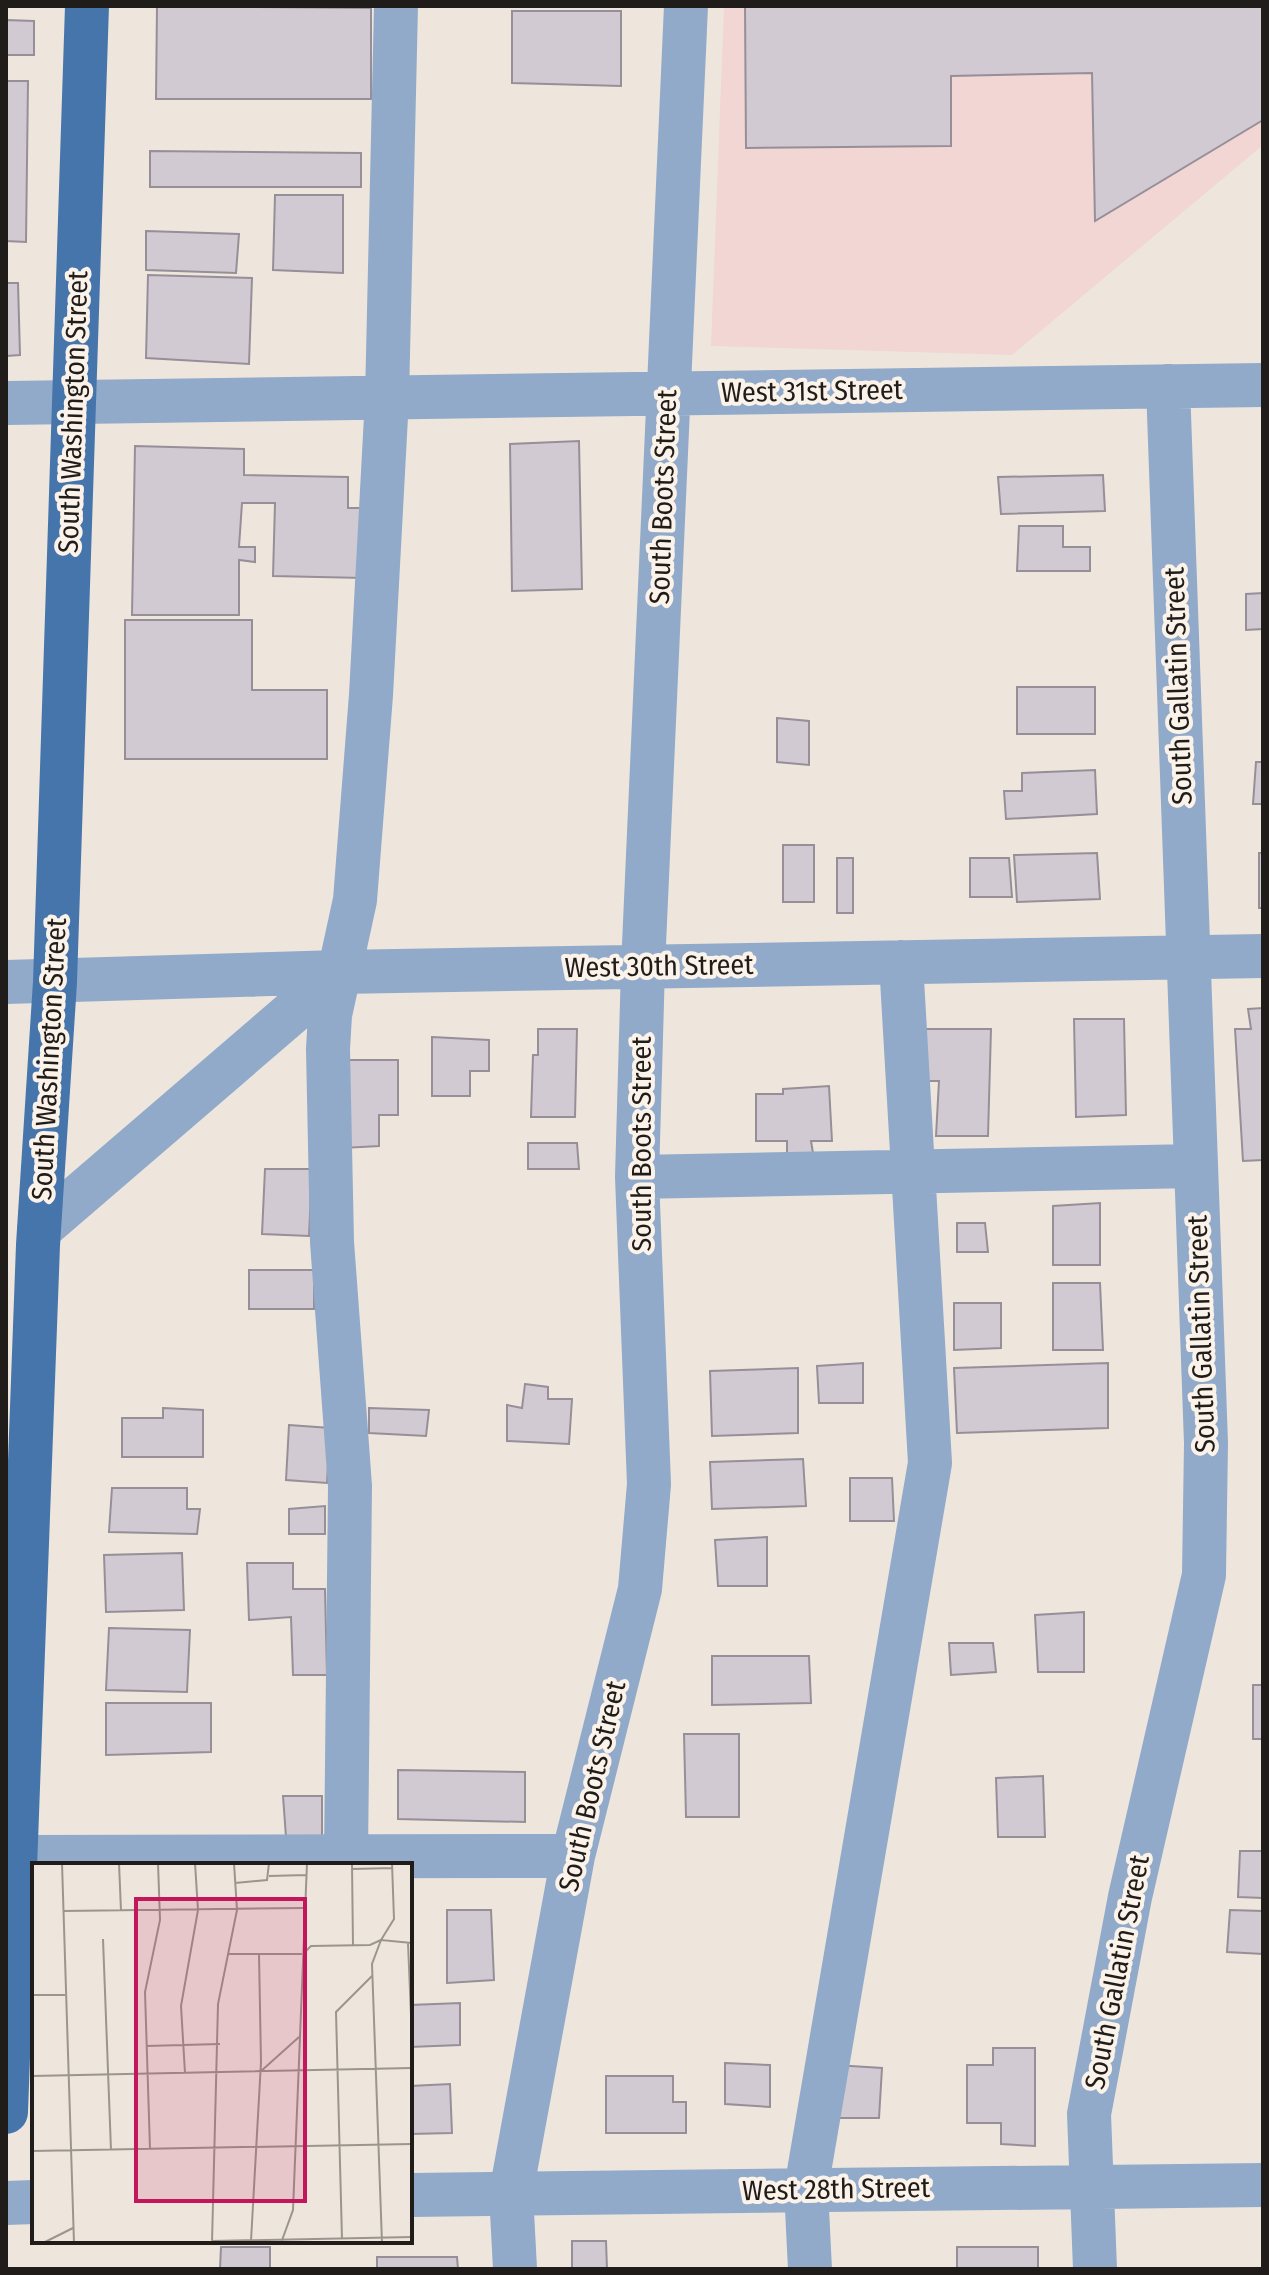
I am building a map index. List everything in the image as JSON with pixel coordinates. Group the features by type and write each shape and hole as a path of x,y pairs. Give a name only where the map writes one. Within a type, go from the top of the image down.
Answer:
{"main road":[{"name":"South Washington Street","path":"6,2112 12,1863 39,1230 55,982 87,6"}],"street":[{"path":"346,1856 350,1486 332,1242 328,1049 330,1015 355,900 371,695 387,398 396,6"},
{"name":"South Boots Street","path":"515,2269 511,2193 573,1856 640,1589 649,1484 637,1177 643,967 686,6"},
{"name":"West 31st Street","path":"6,403 1263,385"},
{"name":"South Gallatin Street","path":"1095,2269 1089,2114 1130,1897 1204,1575 1206,1443 1168,386"},
{"name":"West 30th Street","path":"6,982 339,972 1263,956"},
{"path":"810,2269 806,2189 930,1463 901,962"},
{"path":"39,1230 339,972"},
{"path":"637,1177 1195,1166"},
{"path":"12,1863 346,1856 573,1856"},
{"name":"West 28th Street","path":"412,2195 1263,2185"},
{"path":"6,2203 32,2202"}],"shaded area":[{"path":"724,6 1263,6 1263,145 1012,355 711,346"}],"building":[{"path":"157,6 371,8 371,99 156,99"},
{"path":"745,6 1263,6 1263,120 1095,221 1092,73 951,76 951,146 746,148"},
{"path":"512,11 621,11 621,86 512,83"},
{"path":"6,20 34,21 34,55 6,55"},
{"path":"6,81 28,81 26,242 6,241"},
{"path":"150,151 361,153 361,187 150,187"},
{"path":"275,195 343,195 343,273 273,270"},
{"path":"146,231 239,234 236,273 146,270"},
{"path":"148,275 252,278 249,364 146,358"},
{"path":"6,283 18,283 20,355 6,356"},
{"path":"579,441 582,589 512,591 510,444"},
{"path":"135,446 244,449 244,475 348,477 348,508 364,508 364,578 273,576 275,503 242,503 239,547 255,547 255,562 239,560 239,615 132,615"},
{"path":"1103,475 1105,511 1001,514 998,477"},
{"path":"1019,526 1063,526 1063,547 1090,547 1090,571 1017,571"},
{"path":"1263,593 1263,629 1246,630 1246,594"},
{"path":"125,620 252,620 252,690 327,690 327,759 125,759"},
{"path":"1017,687 1095,687 1095,734 1017,734"},
{"path":"777,718 809,721 809,765 777,762"},
{"path":"1256,762 1263,762 1263,804 1253,804"},
{"path":"1095,770 1097,814 1006,819 1004,791 1022,791 1022,773"},
{"path":"783,845 814,845 814,902 783,902"},
{"path":"1097,853 1100,899 1017,902 1014,855"},
{"path":"1259,853 1263,853 1263,908 1259,908"},
{"path":"837,858 853,858 853,913 837,913"},
{"path":"970,858 1009,858 1012,897 970,897"},
{"path":"1263,1008 1263,1160 1243,1161 1235,1029 1251,1029 1248,1009"},
{"path":"1074,1019 1124,1019 1126,1115 1076,1117"},
{"path":"538,1029 577,1029 575,1117 531,1117 533,1055 538,1055"},
{"path":"918,1029 991,1029 988,1136 936,1136 939,1081 918,1081"},
{"path":"432,1037 489,1040 489,1071 470,1071 470,1096 432,1096"},
{"path":"343,1060 398,1060 398,1115 379,1115 379,1146 343,1148"},
{"path":"829,1086 832,1141 811,1141 814,1159 787,1161 787,1141 756,1141 756,1094 783,1094 783,1089"},
{"path":"528,1143 577,1143 579,1169 528,1169"},
{"path":"265,1169 312,1169 309,1236 262,1234"},
{"path":"1100,1203 1100,1265 1053,1265 1053,1206"},
{"path":"957,1223 985,1223 988,1252 957,1252"},
{"path":"249,1270 314,1270 314,1309 249,1309"},
{"path":"1053,1283 1100,1283 1103,1350 1053,1350"},
{"path":"954,1303 1001,1303 1001,1348 954,1350"},
{"path":"863,1363 863,1403 819,1403 817,1366"},
{"path":"1108,1363 1108,1428 957,1433 954,1368"},
{"path":"798,1368 798,1433 712,1436 710,1371"},
{"path":"525,1384 548,1387 548,1399 572,1399 569,1444 507,1441 507,1405 522,1408"},
{"path":"163,1408 203,1410 203,1457 122,1457 122,1418 163,1418"},
{"path":"369,1408 429,1410 426,1436 369,1433"},
{"path":"289,1425 330,1428 327,1483 286,1480"},
{"path":"803,1459 806,1506 712,1509 710,1462"},
{"path":"850,1478 892,1478 894,1521 850,1521"},
{"path":"112,1488 187,1488 187,1509 200,1509 197,1534 109,1532"},
{"path":"325,1506 325,1534 289,1534 289,1509"},
{"path":"767,1537 767,1586 718,1586 715,1540"},
{"path":"182,1553 184,1610 106,1612 104,1555"},
{"path":"247,1563 293,1563 293,1589 325,1589 327,1675 293,1675 291,1617 249,1620"},
{"path":"1084,1612 1084,1672 1038,1672 1035,1615"},
{"path":"109,1628 190,1630 187,1692 106,1690"},
{"path":"949,1643 993,1643 996,1672 951,1675"},
{"path":"712,1656 809,1656 811,1703 712,1705"},
{"path":"1253,1685 1263,1685 1263,1739 1253,1739"},
{"path":"106,1703 211,1703 211,1752 106,1755"},
{"path":"684,1734 739,1734 739,1817 686,1817"},
{"path":"398,1770 525,1772 525,1822 398,1819"},
{"path":"1043,1776 1045,1837 998,1837 996,1778"},
{"path":"283,1796 322,1796 322,1837 286,1837"},
{"path":"1240,1851 1263,1851 1263,1898 1238,1897"},
{"path":"447,1910 491,1910 494,1980 447,1983"},
{"path":"1230,1910 1263,1911 1263,1954 1227,1952"},
{"path":"460,2003 460,2045 412,2047 412,2005"},
{"path":"993,2048 1035,2048 1035,2146 1001,2144 1001,2123 967,2123 967,2065 993,2065"},
{"path":"725,2063 770,2065 770,2107 725,2104"},
{"path":"835,2065 882,2068 879,2118 832,2118"},
{"path":"606,2076 673,2076 673,2102 686,2102 686,2133 606,2133"},
{"path":"450,2084 452,2133 412,2134 412,2086"},
{"path":"572,2241 606,2241 607,2269 572,2269"},
{"path":"221,2247 270,2247 270,2269 220,2269"},
{"path":"957,2247 1038,2247 1038,2269 957,2269"},
{"path":"377,2257 457,2257 458,2269 377,2269"}]}
